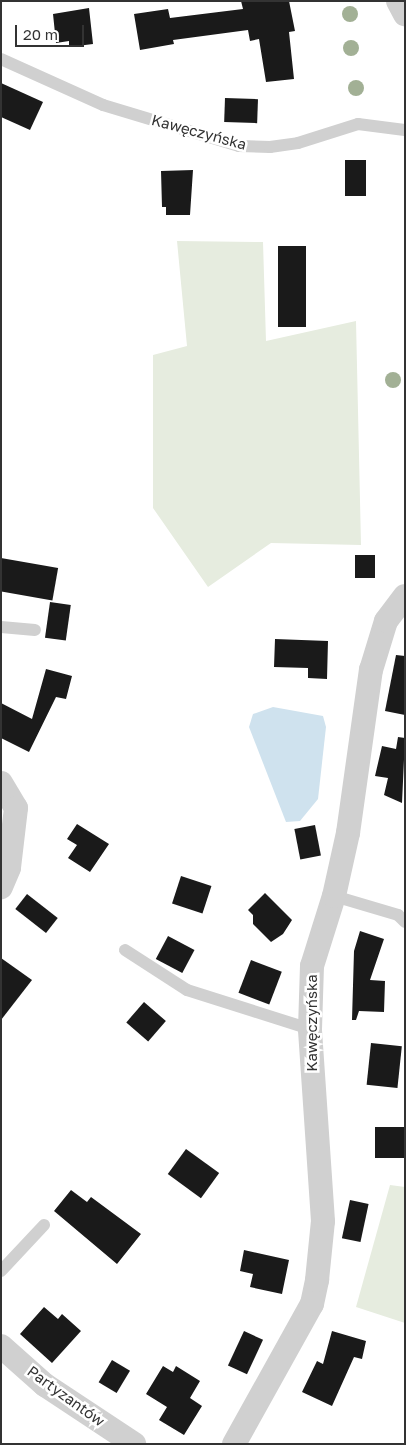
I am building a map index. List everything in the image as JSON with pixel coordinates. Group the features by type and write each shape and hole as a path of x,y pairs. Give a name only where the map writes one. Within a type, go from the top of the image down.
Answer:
{"street":[{"path":"398,1 405,14"},
{"name":"Kawęczyńska","path":"234,1444 262,1399 312,1304 317,1280 323,1220 310,1029 312,966 334,896 348,833 371,670 386,621 405,596"},
{"path":"1,783 16,808 9,868 1,887"},
{"name":"Partyzantów","path":"1,1346 45,1385 134,1444"}],"lane":[{"name":"Kawęczyńska","path":"1,59 103,105 239,146 270,147 298,143 358,124 405,130"},
{"path":"1,627 34,630"},
{"path":"334,896 398,915 405,922"},
{"path":"125,950 187,990 310,1029"},
{"path":"1,1271 44,1225"}],"shaded area":[{"path":"177,241 263,242 266,341 356,321 361,545 271,543 208,587 153,508 153,355 187,346"},
{"path":"390,1185 405,1187 405,1323 356,1307"}],"water":[{"path":"273,707 323,716 326,727 318,799 300,821 286,822 249,727 253,714"}],"building":[{"path":"241,1 289,1 295,31 289,32 294,79 266,82 259,39 250,41 248,30 173,40 174,44 140,50 134,14 168,9 170,18 243,9"},
{"path":"89,8 93,44 69,47 69,41 56,43 53,14"},
{"path":"1,83 43,102 30,130 1,117"},
{"path":"225,98 258,99 257,123 224,122"},
{"path":"345,160 366,160 366,196 345,196"},
{"path":"193,170 190,215 166,215 166,207 162,207 161,171"},
{"path":"278,246 306,246 306,327 278,327"},
{"path":"355,555 375,555 375,578 355,578"},
{"path":"1,558 58,568 52,601 1,592"},
{"path":"50,602 71,605 66,641 45,638"},
{"path":"275,639 328,641 327,679 308,678 308,668 274,667"},
{"path":"396,655 405,656 405,715 385,711"},
{"path":"46,669 72,676 66,699 56,697 29,752 1,738 1,703 32,719"},
{"path":"398,737 405,738 402,803 384,795 388,778 375,776 382,746 396,749"},
{"path":"77,824 109,844 90,872 68,858 77,845 67,839"},
{"path":"315,825 321,855 300,859 294,829"},
{"path":"181,876 211,886 202,913 172,904"},
{"path":"265,893 292,920 283,934 271,942 253,924 253,915 248,910"},
{"path":"27,894 58,918 46,933 15,909"},
{"path":"360,931 384,939 370,980 385,981 384,1012 359,1011 356,1020 352,1020 354,951"},
{"path":"168,936 194,950 182,973 156,959"},
{"path":"1,958 32,980 1,1020"},
{"path":"251,960 282,972 269,1005 238,993"},
{"path":"144,1002 166,1021 148,1041 126,1022"},
{"path":"371,1043 402,1046 397,1088 367,1085"},
{"path":"375,1127 405,1127 405,1158 375,1158"},
{"path":"186,1149 219,1173 201,1198 168,1174"},
{"path":"71,1190 87,1202 91,1197 141,1234 117,1264 54,1211"},
{"path":"350,1200 369,1204 360,1242 342,1238"},
{"path":"244,1250 289,1260 282,1294 250,1287 253,1274 240,1271"},
{"path":"44,1307 58,1319 62,1314 81,1331 52,1363 20,1334"},
{"path":"244,1331 263,1340 247,1374 228,1365"},
{"path":"332,1331 366,1341 362,1359 354,1357 332,1406 302,1392 317,1361 323,1364"},
{"path":"112,1360 130,1371 117,1393 99,1382"},
{"path":"163,1366 173,1372 176,1366 200,1381 190,1398 202,1406 184,1435 159,1420 167,1407 146,1394"}]}
